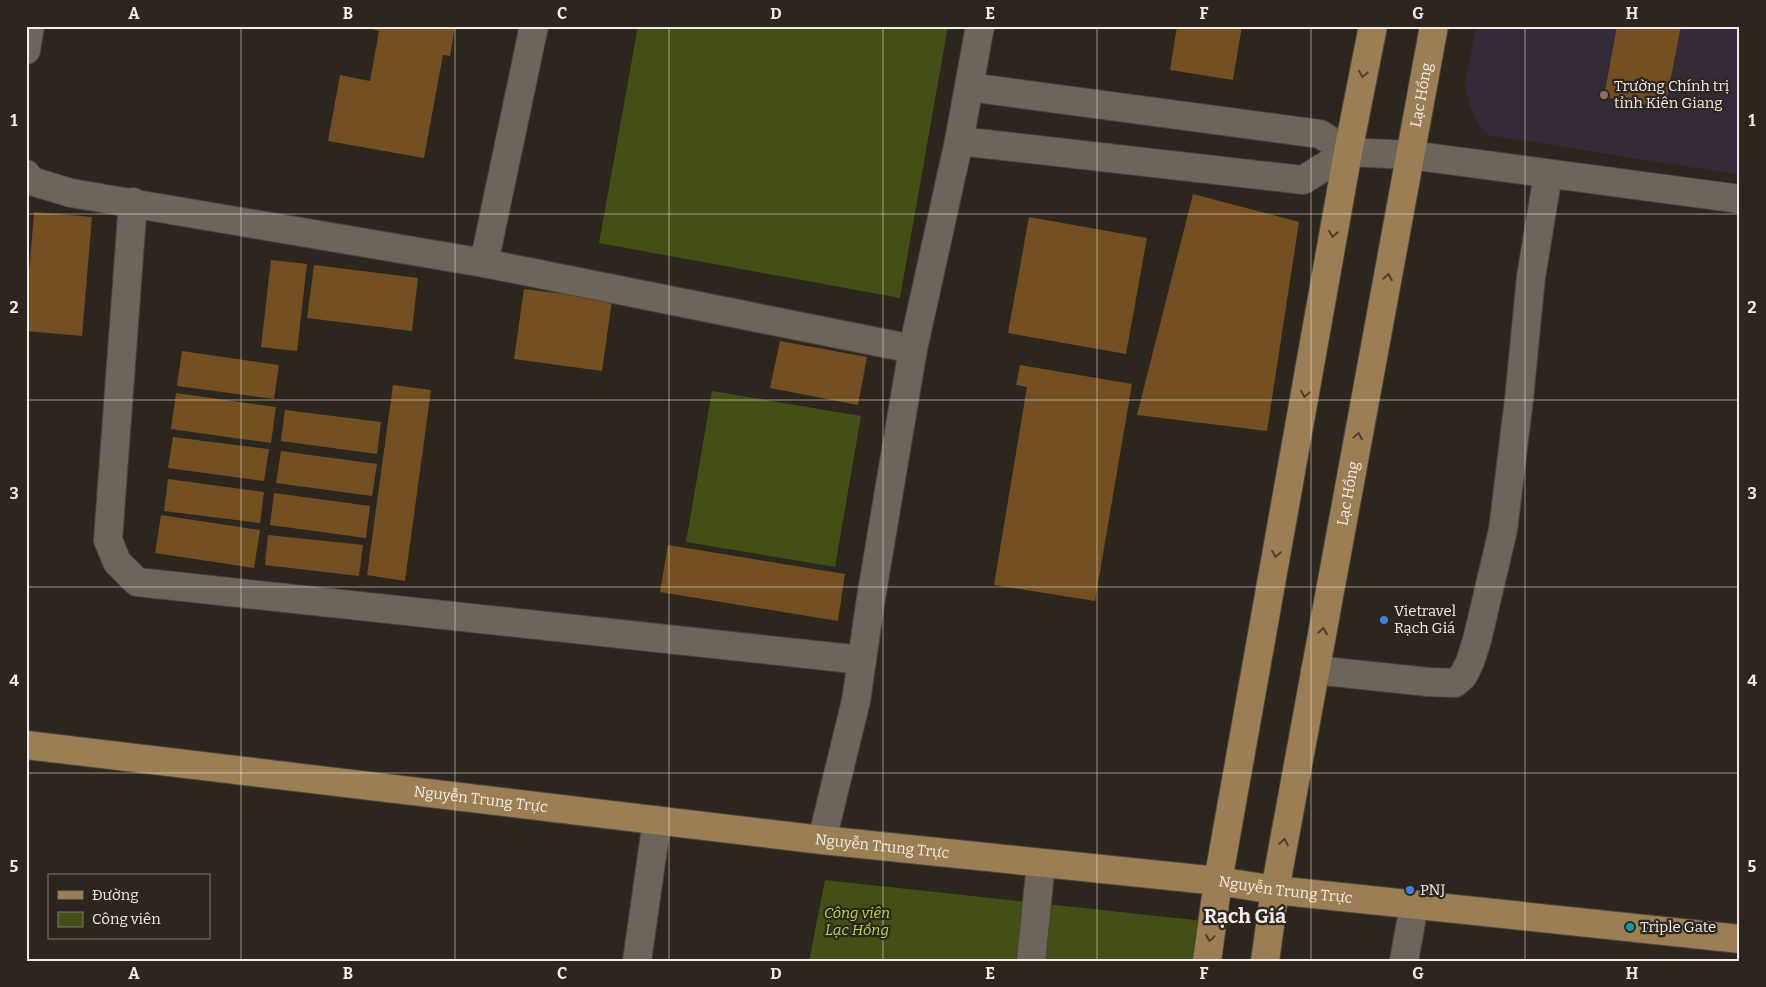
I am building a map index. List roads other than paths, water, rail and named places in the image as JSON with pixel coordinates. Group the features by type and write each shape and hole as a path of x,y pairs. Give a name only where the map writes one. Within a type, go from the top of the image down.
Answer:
{"main road":[{"path":"1207,961 1218,881 1348,152 1373,26"},
{"name":"Lạc Hồng","path":"1265,961 1275,890 1434,26"},
{"name":"Nguyễn Trung Trực","path":"26,745 822,840 1218,881 1275,890 1740,939"}],"street":[{"path":"26,50 30,26"},
{"path":"484,263 534,26"},
{"path":"822,840 856,701 913,349 959,142 980,26"},
{"path":"969,87 1320,134 1348,152 1410,155 1740,199"},
{"path":"959,142 1303,180 1348,152"},
{"path":"26,174 31,181 71,193 484,263 913,349"},
{"path":"1315,670 1428,682 1455,683 1463,676 1470,662 1477,640 1502,530 1519,399 1530,278 1548,174"},
{"path":"133,202 108,540 117,562 138,582 862,660"},
{"path":"637,961 657,820"},
{"path":"1031,961 1041,863"},
{"path":"1404,961 1414,905"}],"place":[{"name":"Trường Chính trị tỉnh Kiên Giang","path":"1604,95"},
{"name":"Vietravel Rạch Giá","path":"1384,620"},
{"name":"PNJ","path":"1410,890"},
{"name":"Triple Gate","path":"1630,927"}],"district":[{"name":"Rạch Giá","path":"1245,916"}],"park label":[{"name":"Công viên Lạc Hồng","path":"857,922"}]}
